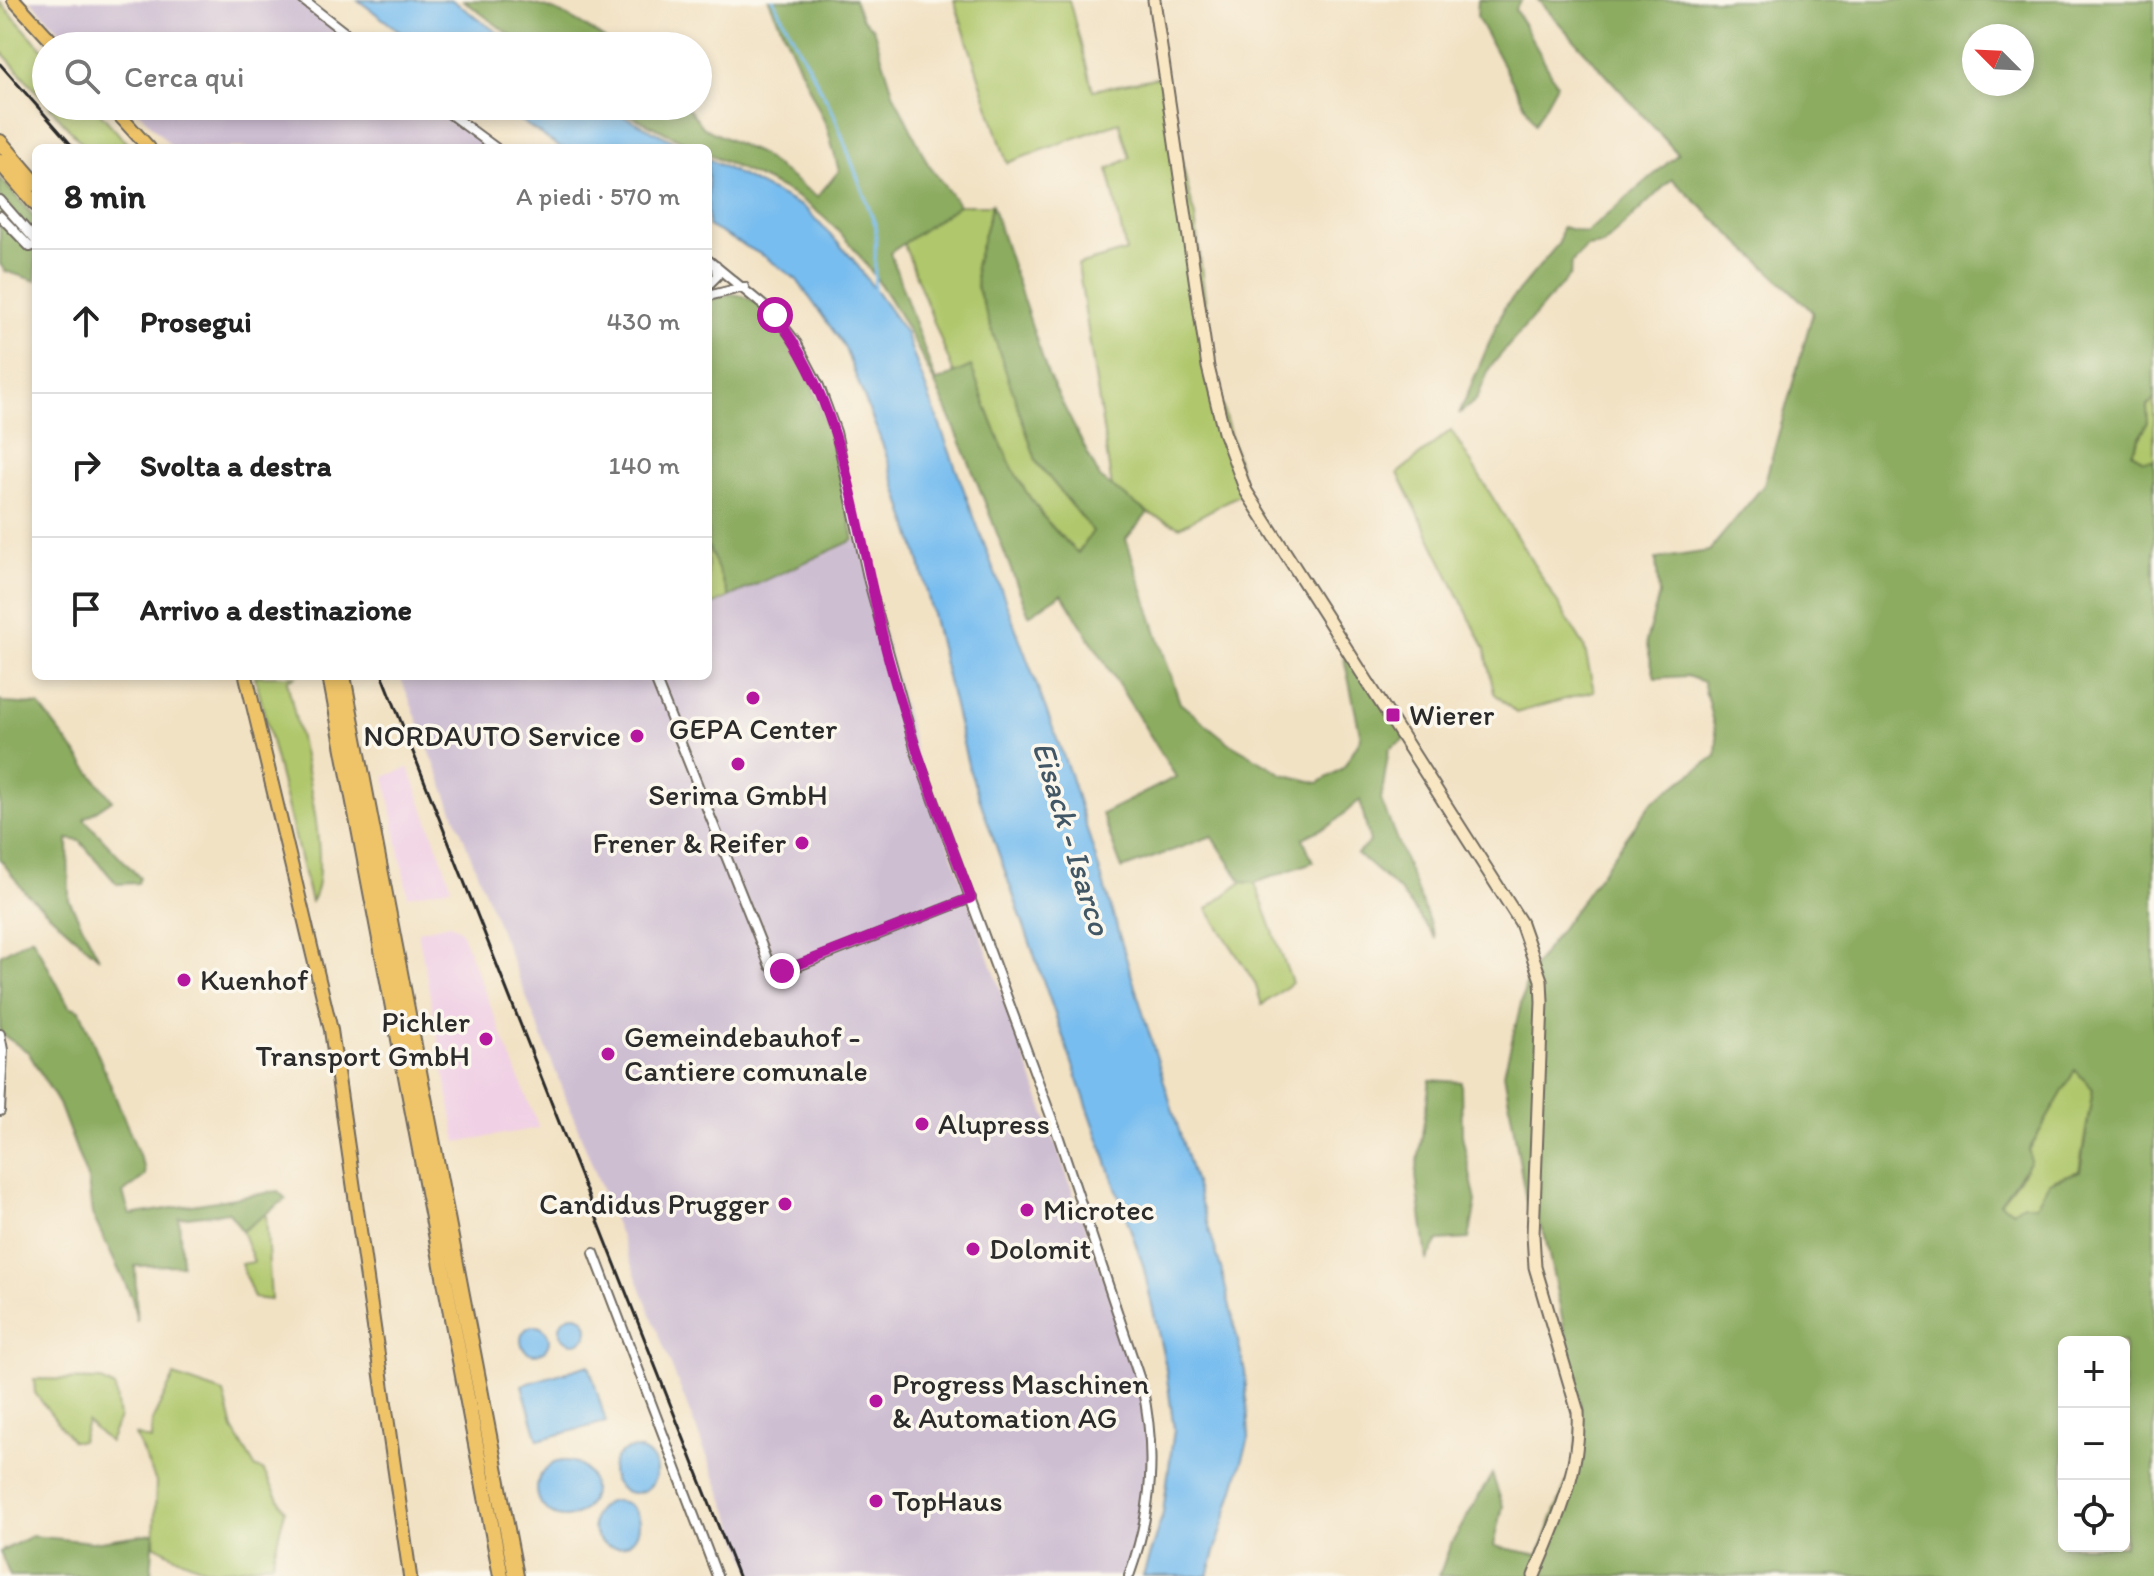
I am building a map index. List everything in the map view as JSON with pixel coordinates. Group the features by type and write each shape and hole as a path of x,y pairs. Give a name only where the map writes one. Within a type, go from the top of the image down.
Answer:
{"highway":[{"path":"0,142 32,179"},
{"path":"0,162 32,199"},
{"path":"331,680 501,1576"},
{"path":"344,680 516,1576"}],"main road":[{"path":"14,0 43,32"},
{"path":"124,120 145,144"},
{"path":"247,680 331,1030 410,1576"}],"street":[{"path":"303,0 344,32"},
{"path":"1154,0 1208,367 1224,432 1246,491 1521,923 1541,980 1534,1251 1578,1412 1579,1436 1576,1462 1562,1507 1534,1576"},
{"path":"458,120 491,144"},
{"path":"0,200 32,238"},
{"path":"0,216 21,241 32,246"},
{"path":"712,265 744,287 775,315 797,344 819,386 836,432 869,582 911,737 1059,1138 1135,1361 1148,1413 1152,1445 1149,1507 1129,1576"},
{"path":"712,295 744,287"},
{"path":"656,680 770,966 782,971 801,965 971,898"},
{"path":"0,1034 3,1050 0,1111"},
{"path":"594,1253 717,1576"}],"shaded area":[{"path":"30,0 302,0 344,32 61,32"},
{"path":"146,120 458,120 491,144 169,144"},
{"path":"859,539 916,752 1142,1386 1152,1478 1129,1576 754,1576 402,680 712,680 712,605"},
{"path":"409,768 452,887 408,896 385,776"},
{"path":"450,924 460,929 539,1128 457,1142 418,931"}],"green space":[{"path":"463,0 528,3 559,13 593,32 506,32"},
{"path":"769,0 854,0 862,19 873,28 894,95 928,164 959,205 890,253 936,382 971,366 1001,443 1025,490 1057,533 1078,553 1093,531 1037,463 977,287 975,266 992,205 1048,375 1100,478 1148,513 1126,539 1180,703 1228,742 1283,774 1318,783 1343,768 1361,738 1340,639 1390,718 1411,735 1389,749 1381,800 1436,939 1399,890 1357,854 1370,842 1360,800 1332,824 1303,838 1313,862 1255,883 1242,882 1212,836 1122,869 1102,814 1176,777 1062,594 1029,615 939,392 879,282 844,238 806,203 712,156 712,144 688,144 640,120 697,120 704,128 760,154 817,197 839,171 827,127"},
{"path":"954,0 1069,0 1093,90 1165,76 1170,115 1195,217 1215,381 1246,491 1180,527 1148,513 1112,488 1078,265 1126,251 1108,169 1130,158 1119,122 1007,163"},
{"path":"1478,0 1522,0 1515,9 1557,84 1535,124 1477,17"},
{"path":"1538,0 2154,0 2154,399 2147,406 2148,422 2132,452 2143,461 2154,460 2154,1576 1439,1576 1450,1546 1492,1474 1503,1506 1494,1546 1539,1555 1574,1462 1581,1408 1545,1236 1526,1200 1504,1073 1528,975 1652,802 1716,756 1717,739 1703,682 1687,676 1655,678 1646,641 1659,595 1656,559 1709,551 1764,485 1813,312 1672,179 1603,245 1586,247 1572,262 1570,275 1490,367 1477,399 1459,414 1504,308 1559,243 1562,227 1586,233 1678,154","holes":["2075,1070 2093,1089 2080,1171 2049,1182 2036,1205 2023,1204 2013,1211 2000,1203 2030,1161 2029,1150"]},
{"path":"0,2 32,37 32,86 0,50"},
{"path":"61,120 106,120 127,144 82,144"},
{"path":"0,178 32,214 32,280 5,271 0,264"},
{"path":"959,205 992,205 975,266 1037,463 1094,531 1077,553 1049,524 1008,466 971,367 954,374 903,242"},
{"path":"731,294 757,303 780,326 800,358 830,437 854,540 729,597 712,555 712,299"},
{"path":"2154,399 2154,460 2143,461 2132,452 2144,431 2147,406"},
{"path":"1451,430 1584,646 1594,691 1516,713 1494,693 1485,649 1398,473"},
{"path":"712,555 729,597 712,605"},
{"path":"256,680 287,680 317,829 318,884 311,902"},
{"path":"0,700 4,703 39,705 112,800 84,819 140,878 138,883 117,884 80,841 68,839 69,900 99,958 25,892 0,859"},
{"path":"1242,882 1255,883 1292,983 1262,1005 1255,983 1207,909"},
{"path":"32,937 69,1006 80,1010 144,1167 145,1176 123,1193 130,1215 278,1191 286,1199 242,1231 229,1212 179,1218 182,1265 135,1266 137,1321 132,1298 92,1214 88,1181 59,1104 28,1052 0,1033 0,955"},
{"path":"2075,1069 2093,1089 2079,1171 2055,1179 2036,1205 2013,1211 2000,1203 2024,1172 2029,1150"},
{"path":"1430,1080 1461,1082 1462,1135 1476,1202 1469,1239 1438,1241 1427,1260 1416,1176"},
{"path":"266,1214 271,1300 254,1298 241,1264 254,1262 242,1231"},
{"path":"174,1376 224,1393 233,1429 256,1468 263,1470 285,1510 272,1562 211,1570 154,1545 156,1482 135,1435 151,1440 152,1421"},
{"path":"34,1379 100,1380 115,1388 119,1418 109,1442 87,1422 81,1441 72,1441 35,1393"},
{"path":"154,1533 151,1576 10,1576 0,1552 31,1536 93,1542"}],"water":[{"path":"358,0 452,0 497,32 400,32"},
{"path":"520,120 632,120 679,144 555,144"},
{"name":"Eisack - Isarco","path":"712,161 805,208 852,258 905,332 1070,774 1221,1268 1245,1371 1249,1438 1208,1576 1143,1576 1163,1513 1174,1429 1165,1363 1143,1265 969,769 919,559 885,451 844,346 797,280 764,256 712,228"},
{"path":"574,1315 584,1319 588,1329 584,1339 574,1343 564,1339 560,1329 564,1319"},
{"path":"535,1326 545,1330 549,1340 545,1350 535,1354 525,1350 521,1340 525,1330"},
{"path":"589,1365 606,1422 538,1440 522,1385"},
{"path":"634,1449 650,1455 656,1471 650,1487 634,1493 618,1487 612,1471 618,1455"},
{"path":"565,1461 585,1469 593,1489 585,1509 565,1517 545,1509 537,1489 545,1469"},
{"path":"616,1501 632,1508 639,1524 632,1540 616,1547 600,1540 593,1524 600,1508"}],"waterway":[{"path":"773,0 833,112 876,227 874,294"}],"railway":[{"path":"0,64 32,100"},
{"path":"49,120 70,144"},
{"path":"385,680 738,1576"}],"place":[{"name":"GEPA Center","path":"753,698"},
{"name":"Wierer","path":"1393,715"},
{"name":"NORDAUTO Service","path":"637,736"},
{"name":"Serima GmbH","path":"738,764"},
{"name":"Frener & Reifer","path":"802,843"},
{"name":"Kuenhof","path":"184,980"},
{"name":"Pichler Transport GmbH","path":"486,1039"},
{"name":"Gemeindebauhof - Cantiere comunale","path":"608,1054"},
{"name":"Alupress","path":"922,1124"},
{"name":"Candidus Prugger","path":"785,1204"},
{"name":"Microtec","path":"1027,1210"},
{"name":"Dolomit","path":"973,1249"},
{"name":"Progress Maschinen & Automation AG","path":"876,1401"},
{"name":"TopHaus","path":"876,1501"}],"route":[{"path":"775,315 797,344 819,386 836,432 889,662 916,752 971,898 782,971"}]}
